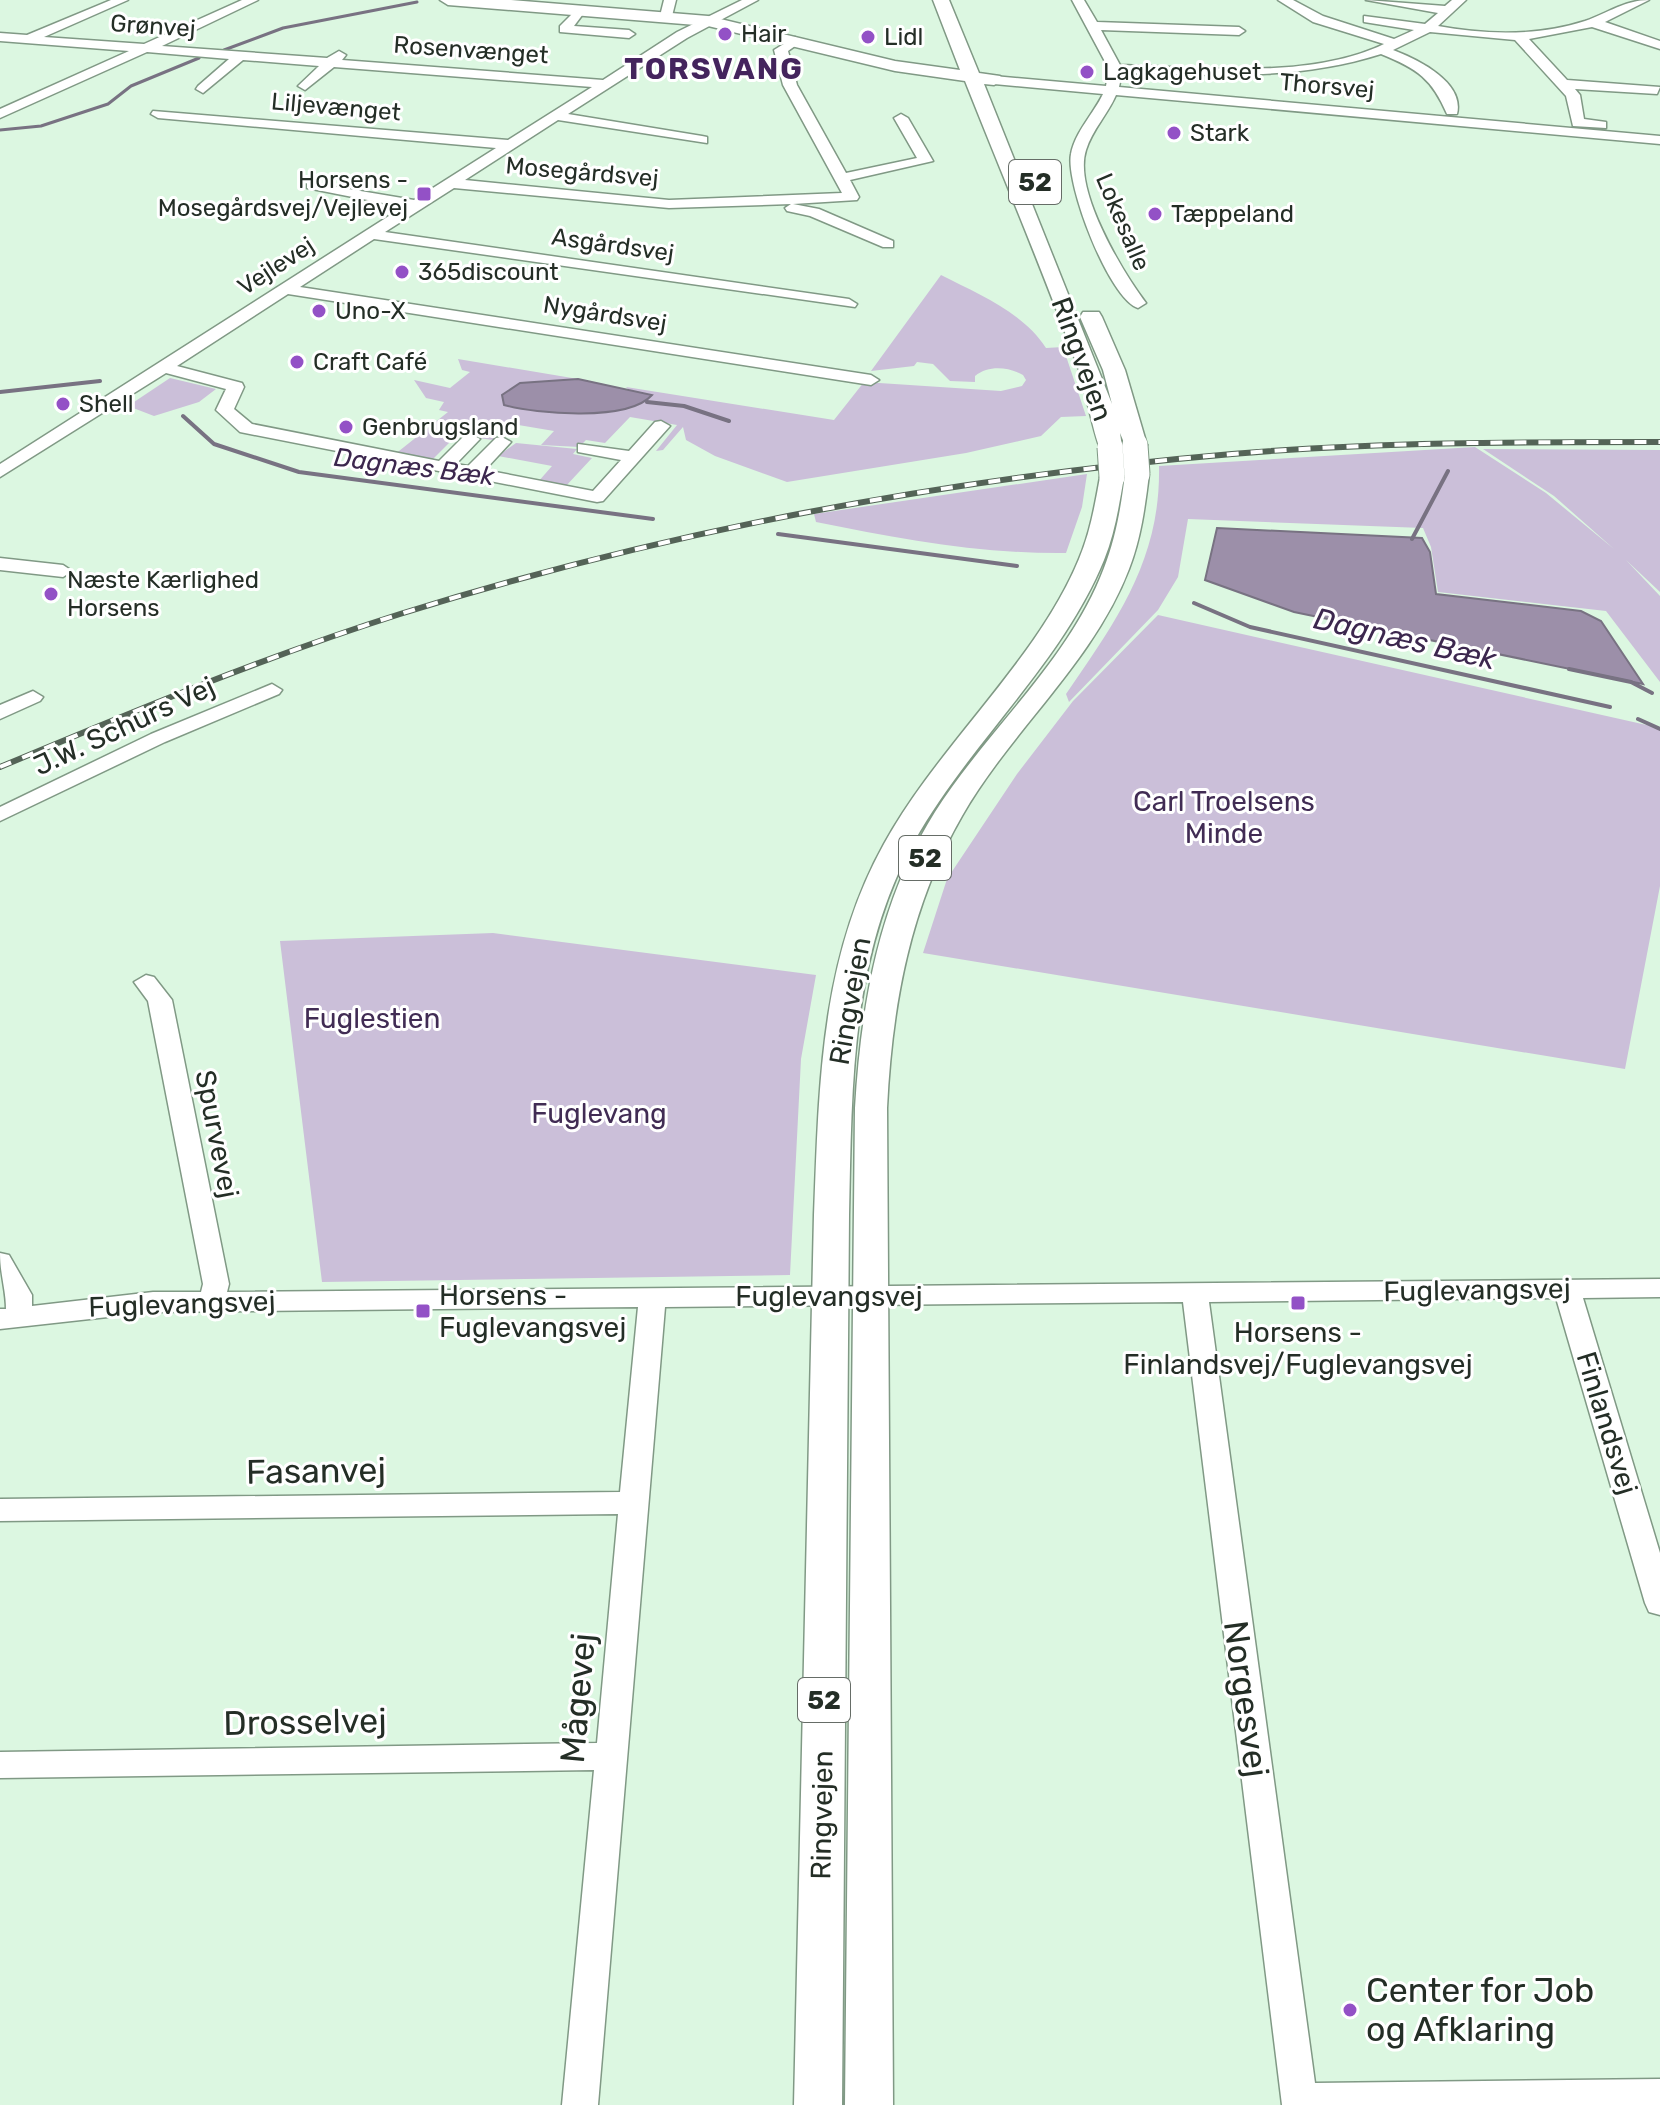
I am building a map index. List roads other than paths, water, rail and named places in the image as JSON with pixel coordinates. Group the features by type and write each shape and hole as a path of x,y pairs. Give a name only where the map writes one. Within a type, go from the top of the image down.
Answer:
{"main road":[{"name":"Thorsvej","path":"448,0 580,10 668,8 713,22 895,66 994,80"},
{"name":"Ringvejen","path":"941,0 1091,372 1108,427 1110,447 1128,465"},
{"name":"Ringvejen","path":"869,2105 874,1048 878,1010 896,931 921,864 948,815 1062,664 1104,600 1128,541 1128,465 1114,370 959,0"},
{"name":"Ringvejen","path":"818,2105 829,1295 839,1046 846,992 866,915 915,813 1051,635 1078,593 1099,546 1128,465"}],"street":[{"path":"0,50 122,0"},
{"path":"0,114 252,0"},
{"name":"Vejlevej","path":"0,472 606,84 752,0"},
{"name":"Vejlevej","path":"713,22 763,0"},
{"path":"1078,0 1116,69 1258,72 1343,68 1427,28 1460,0"},
{"path":"1284,0 1308,15 1396,44"},
{"path":"1372,0 1450,11"},
{"path":"1369,19 1427,28 1518,35 1594,23 1643,0"},
{"path":"580,10 565,29 629,34"},
{"path":"1178,29 1188,14"},
{"path":"1594,23 1660,45"},
{"path":"1091,26 1239,31"},
{"path":"1518,35 1575,100 1578,123 1660,131"},
{"name":"Grønvej","path":"0,37 208,52"},
{"path":"795,41 781,50 790,85 840,178 926,161 901,118"},
{"path":"305,86 347,46"},
{"path":"1382,50 1414,64 1437,81 1451,101 1452,111"},
{"name":"Rosenvænget","path":"208,52 606,84"},
{"path":"203,89 241,55"},
{"name":"Lokesalle","path":"1116,69 1111,91 1079,150 1077,177 1119,277 1138,303"},
{"name":"Thorsvej","path":"994,80 1660,140"},
{"path":"1564,84 1657,90"},
{"name":"Liljevænget","path":"158,114 511,145"},
{"path":"556,116 702,140"},
{"name":"Mosegårdsvej","path":"710,204 852,197 840,178"},
{"name":"Mosegårdsvej","path":"450,183 658,203 806,210 888,244"},
{"path":"312,185 415,205"},
{"name":"Asgårdsvej","path":"369,234 849,304"},
{"name":"Nygårdsvej","path":"284,289 871,380"},
{"path":"158,369 236,387 227,399 225,410 246,428 597,497 661,426"},
{"path":"442,468 471,439"},
{"path":"471,474 502,442"},
{"path":"584,448 633,457"},
{"path":"0,564 63,571"},
{"name":"J.W. Schurs Vej","path":"0,815 158,738 272,690"},
{"path":"0,713 33,697"},
{"name":"Spurvevej","path":"146,982 160,1000 216,1284 212,1301"},
{"path":"0,1262 19,1295 9,1317"},
{"name":"Fuglevangsvej","path":"9,1317 153,1302 1660,1288"},
{"name":"Finlandsvej","path":"1567,1289 1660,1603"},
{"name":"Norgesvej","path":"1195,1293 1300,2102"},
{"name":"Mågevej","path":"580,2105 652,1298"},
{"name":"Fasanvej","path":"0,1510 634,1503"},
{"name":"Drosselvej","path":"0,1765 611,1756"},
{"path":"1300,2102 1660,2096"}],"waterway":[{"path":"224,50 283,28 417,2"},
{"path":"0,130 41,126 108,104 131,86 199,58"},
{"path":"0,392 100,381"},
{"path":"647,402 684,406 729,421"},
{"name":"Dagnæs Bæk","path":"183,416 214,444 299,472 653,519"},
{"path":"1412,539 1448,471"},
{"name":"Dagnæs Bæk","path":"778,534 1017,566"},
{"name":"Dagnæs Bæk","path":"1194,603 1250,627 1610,707"},
{"path":"1569,669 1631,682 1652,693"},
{"name":"Dagnæs Bæk","path":"1638,719 1660,729"}],"railway":[{"path":"0,767 248,667 400,614 604,557 812,512 1021,477 1232,454 1392,445 1660,442"}],"place":[{"name":"Hair","path":"725,34"},
{"name":"Lidl","path":"868,37"},
{"name":"Lagkagehuset","path":"1087,72"},
{"name":"Stark","path":"1174,133"},
{"name":"Horsens - Mosegårdsvej/Vejlevej","path":"424,194"},
{"name":"Tæppeland","path":"1155,214"},
{"name":"365discount","path":"402,272"},
{"name":"Uno-X","path":"319,311"},
{"name":"Craft Café","path":"297,362"},
{"name":"Shell","path":"63,404"},
{"name":"Genbrugsland","path":"346,427"},
{"name":"Næste Kærlighed Horsens","path":"51,594"},
{"name":"Horsens - Finlandsvej/Fuglevangsvej","path":"1298,1303"},
{"name":"Horsens - Fuglevangsvej","path":"423,1311"},
{"name":"Center for Job og Afklaring","path":"1350,2010"}],"district":[{"name":"TORSVANG","path":"714,69"}],"park label":[{"name":"Carl Troelsens Minde","path":"1224,817"},
{"name":"Fuglestien","path":"372,1018"},
{"name":"Fuglevang","path":"599,1113"}]}
